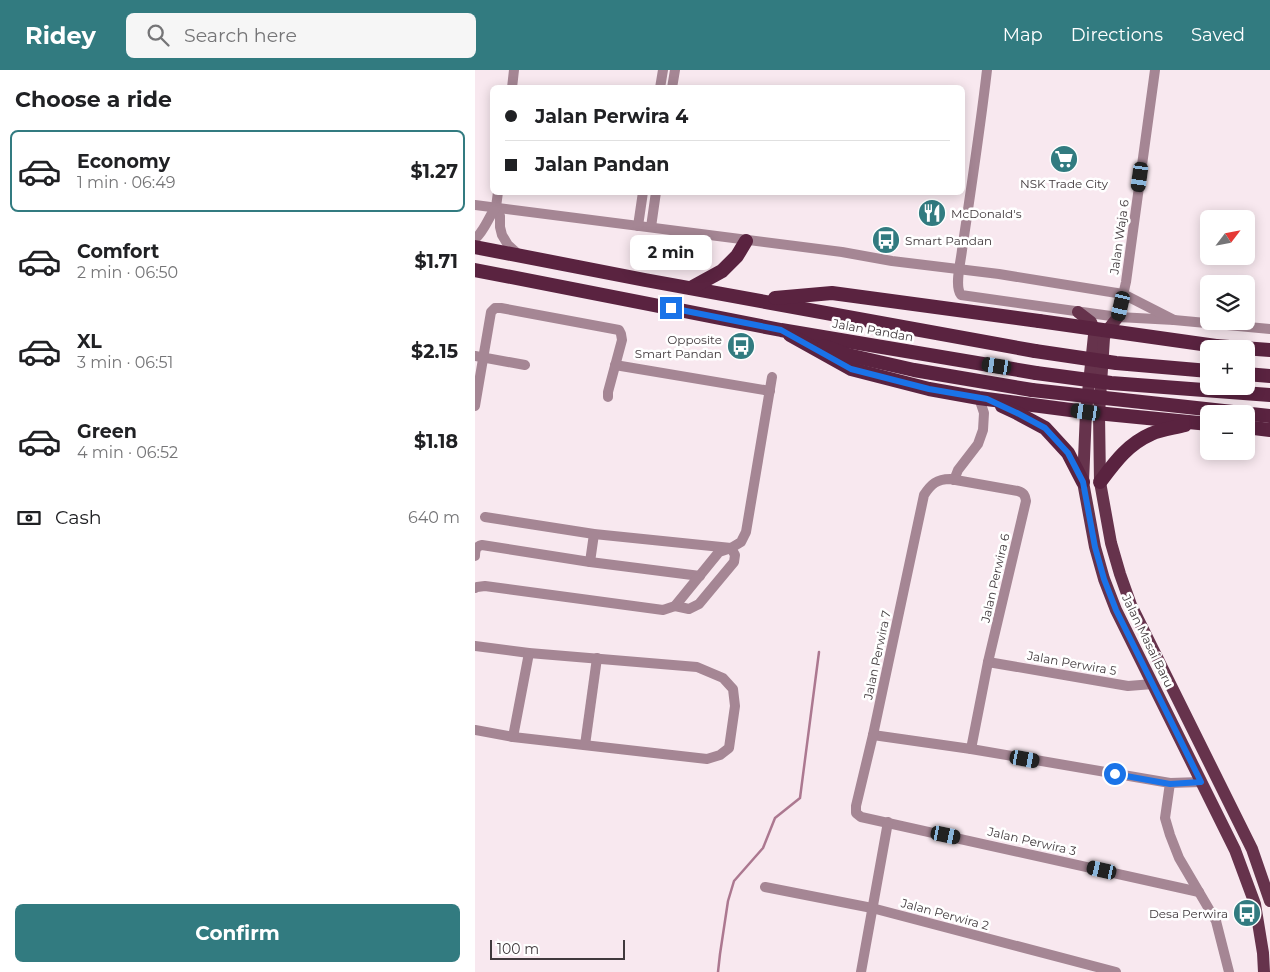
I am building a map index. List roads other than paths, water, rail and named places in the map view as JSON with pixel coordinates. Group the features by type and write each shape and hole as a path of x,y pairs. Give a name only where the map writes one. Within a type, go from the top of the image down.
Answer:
{"highway":[{"path":"691,288 722,271 737,256 746,241"},
{"name":"Jalan Pandan","path":"475,247 1035,351 1116,363 1200,370"},
{"name":"Jalan Pandan","path":"475,270 781,330 1036,373 1111,383 1270,396"},
{"path":"757,300 832,293 1216,346 1270,350"},
{"path":"781,330 848,355 914,370 1032,390 1270,416"},
{"path":"781,330 851,369 929,389 983,399 1092,413 1200,423"},
{"path":"1255,375 1270,376"},
{"path":"983,399 1017,413 1045,428 1068,453 1083,482"},
{"path":"1100,482 1130,446 1152,433 1200,424"},
{"path":"1255,428 1270,430"}],"main road":[{"name":"Jalan Masai Baru","path":"1078,312 1091,322 1093,327 1092,413 1100,482 1111,543 1120,574 1131,605 1252,849 1270,901"},
{"name":"Jalan Masai Baru","path":"1118,317 1106,332 1104,338 1083,482 1095,547 1104,579 1116,610 1235,850 1255,904 1263,952 1264,972"}],"street":[{"path":"512,85 514,70"},
{"path":"660,85 663,70"},
{"path":"672,85 675,70"},
{"path":"987,70 959,270 957,290 961,295 1118,317 1270,329"},
{"name":"Jalan Waja 6","path":"1118,317 1127,274 1155,70"},
{"path":"475,239 483,230 496,207 498,195"},
{"path":"638,226 643,195"},
{"path":"651,227 656,195"},
{"path":"475,205 841,252 959,270 999,274 1123,294 1174,320"},
{"path":"496,207 500,216 502,235 519,255"},
{"path":"1132,318 1142,311 1140,303"},
{"path":"475,406 479,357 491,312 495,308 619,330 622,340 608,397"},
{"path":"479,357 525,365"},
{"path":"615,365 770,391"},
{"path":"675,606 719,552 741,542 746,532 772,377"},
{"name":"Jalan Perwira 7","path":"888,822 861,817 856,813 856,806 924,494 932,484 949,479 978,444 983,430 983,399"},
{"name":"Jalan Perwira 6","path":"949,479 1018,491 1023,493 1026,501 988,662 971,749"},
{"path":"485,517 594,534 731,548"},
{"path":"590,562 594,534"},
{"path":"475,556 477,547 482,545 590,562 700,576"},
{"path":"476,586 663,610 675,606 689,609 699,604 734,562 735,555 731,548"},
{"path":"475,646 529,653 697,667 723,678 733,689 735,706 729,748 707,759 513,737 475,730"},
{"path":"513,737 529,653"},
{"path":"585,745 597,658"},
{"name":"Jalan Perwira 5","path":"988,662 1128,686 1153,684"},
{"path":"873,735 971,749 1170,784 1201,782"},
{"path":"1170,784 1165,818 1170,835 1179,858 1216,922 1229,972"},
{"path":"861,972 888,822"},
{"name":"Jalan Perwira 3","path":"888,822 1199,892"},
{"name":"Jalan Perwira 2","path":"765,887 872,908 1116,972"}],"waterway":[{"path":"718,972 728,901 734,881 763,848 775,818 800,798 819,652"}],"place":[{"name":"NSK Trade City","path":"1064,159"},
{"name":"McDonald's","path":"932,213"},
{"name":"Smart Pandan","path":"886,240"},
{"name":"Opposite Smart Pandan","path":"741,346"},
{"name":"Desa Perwira","path":"1247,913"}]}
